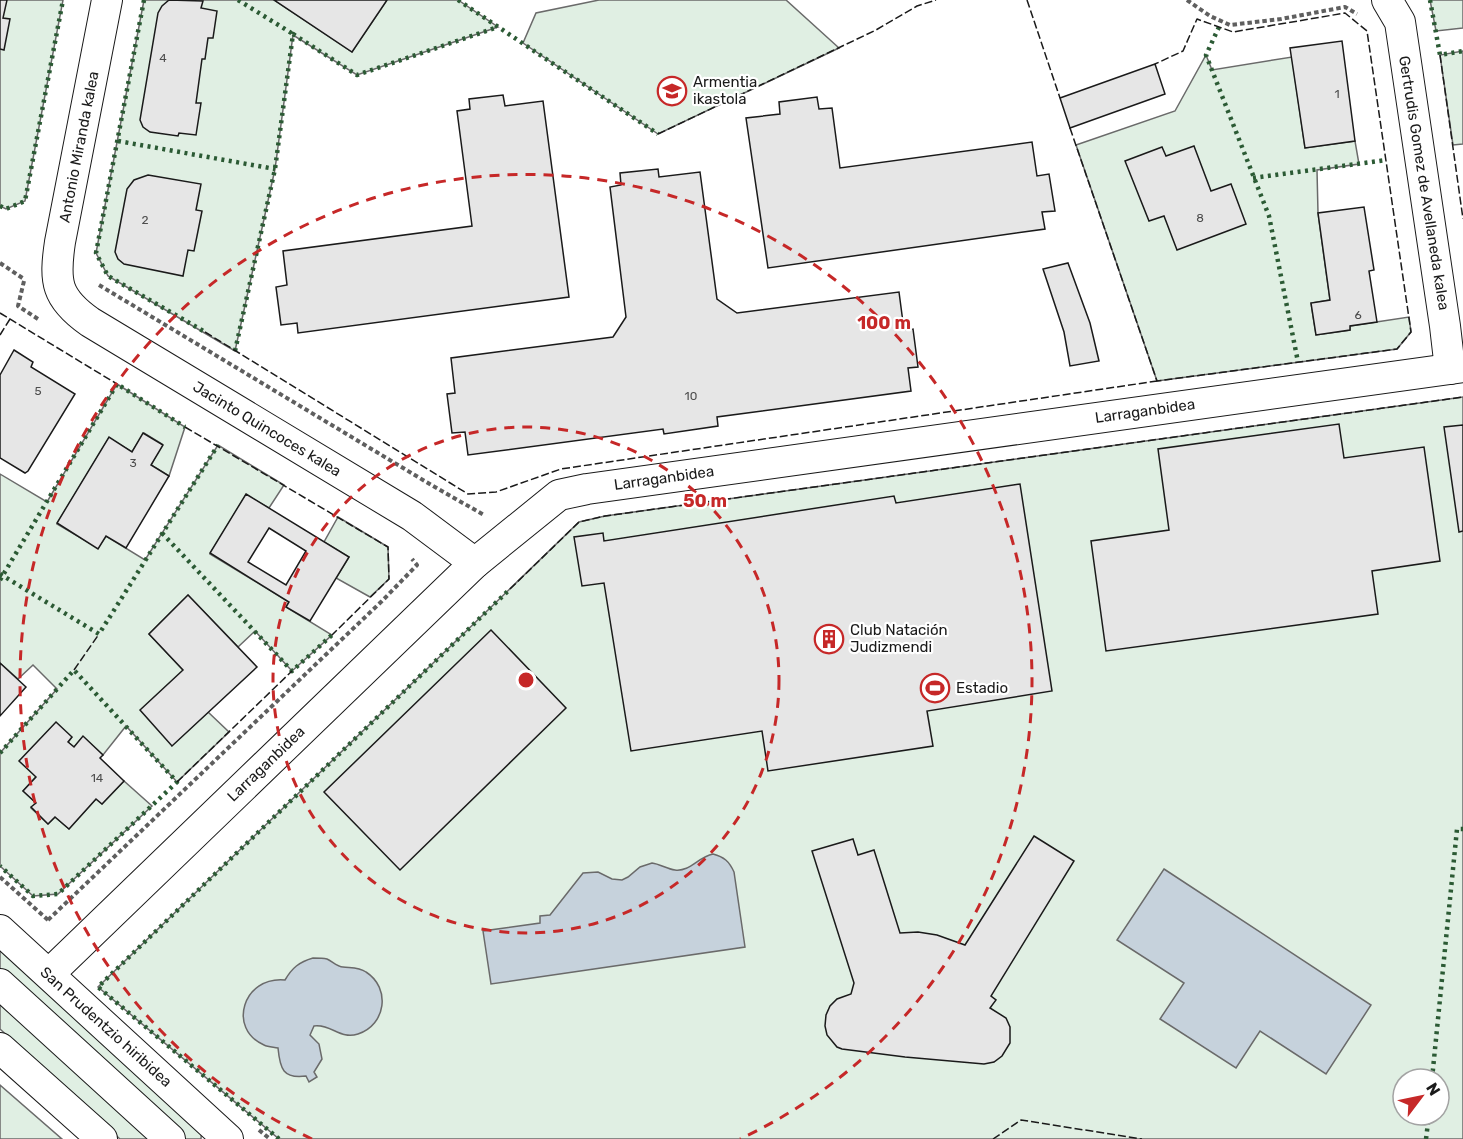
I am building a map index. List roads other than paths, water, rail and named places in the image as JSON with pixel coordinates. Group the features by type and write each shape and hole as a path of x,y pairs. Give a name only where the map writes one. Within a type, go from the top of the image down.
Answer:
{"street":[{"name":"Antonio Miranda kalea","path":"62,294 56,270 60,242 107,0"},
{"name":"Gertrudis Gomez de Avellaneda kalea","path":"1387,0 1400,22 1445,326 1456,368"},
{"name":"Jacinto Quincoces kalea","path":"62,294 72,310 90,322 411,516 475,563"},
{"name":"Larraganbidea","path":"48,974 475,563 559,495 587,489 1456,368"},
{"name":"San Prudentzio hiribidea","path":"0,930 217,1134"},
{"path":"0,984 170,1139"},
{"path":"0,1048 102,1139"}],"place":[{"name":"Armentia ikastola","path":"672,91"},
{"name":"Club Natación Judizmendi","path":"829,639"},
{"name":"Estadio","path":"935,688"}]}
